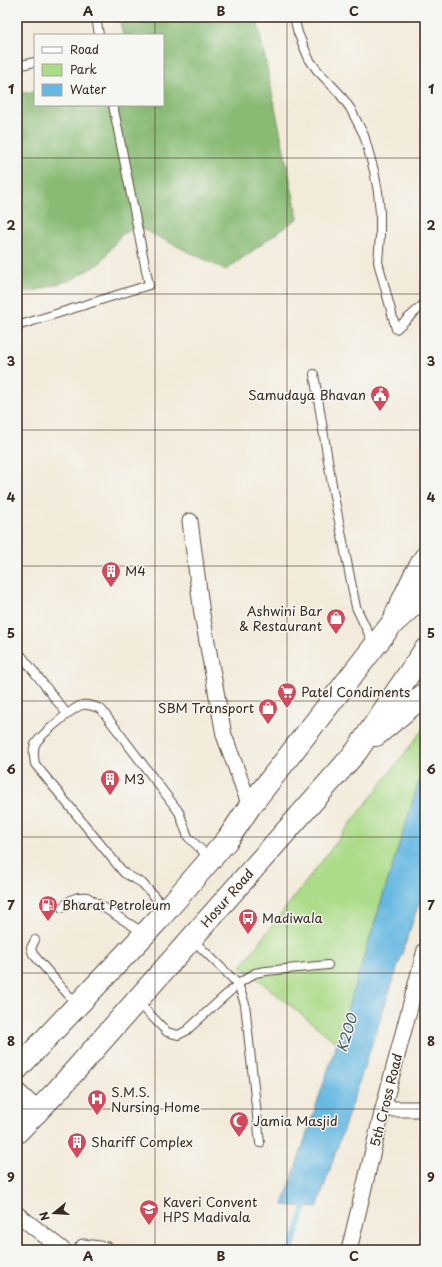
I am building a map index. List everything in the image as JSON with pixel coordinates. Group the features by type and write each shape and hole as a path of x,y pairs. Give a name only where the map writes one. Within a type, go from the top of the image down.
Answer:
{"main road":[{"path":"392,625 415,575 425,558"},
{"path":"17,1069 145,934 228,839 250,806 392,625 425,594"},
{"name":"Hosur Road","path":"17,1132 36,1113 137,1000 356,752 424,651"},
{"path":"356,752 425,694"},
{"path":"17,1095 36,1113"}],"street":[{"path":"190,521 202,614 224,735 250,806"},
{"name":"5th Cross Road","path":"349,1250 383,1109 425,950"},
{"path":"383,1109 425,1109"},
{"path":"19,1220 63,1250"},
{"path":"83,1250 83,1248 107,1250"}],"lane":[{"path":"96,17 99,34"},
{"path":"294,17 298,33 309,59 350,108 364,135 378,192 380,238 378,262 396,329 425,303"},
{"path":"17,66 34,62"},
{"path":"17,326 149,286 113,106"},
{"path":"314,374 333,491 356,607 375,647"},
{"path":"17,650 67,714"},
{"path":"166,910 142,883 124,873 35,764 33,754 36,743 67,714 82,705 91,705 100,709 179,812 188,837 210,858"},
{"path":"62,908 73,898 80,896 87,897 145,934"},
{"path":"191,939 238,984 246,1004 260,1143"},
{"path":"35,940 31,948 33,954 77,1006"},
{"path":"137,1000 167,1032 178,1035 186,1031 238,984 255,973 328,965"}],"green space":[{"path":"119,17 257,17 298,218 226,270 136,226 120,236 100,263 71,280 38,290 17,293 17,93 34,92 34,106 164,106 164,34 123,34"},
{"path":"425,727 425,762 337,1043 241,966"}],"water":[{"path":"425,762 425,885 317,1208 283,1205 337,1043"}],"waterway":[{"name":"K200","path":"291,1250 307,1201"}],"place":[{"name":"Samudaya Bhavan","path":"380,412"},
{"name":"M4","path":"111,588"},
{"name":"Ashwini Bar & Restaurant","path":"336,635"},
{"name":"Patel Condiments","path":"287,709"},
{"name":"SBM Transport","path":"268,725"},
{"name":"M3","path":"110,796"},
{"name":"Bharat Petroleum","path":"48,922"},
{"name":"Madiwala","path":"248,935"},
{"name":"S.M.S. Nursing Home","path":"97,1116"},
{"name":"Jamia Masjid","path":"239,1138"},
{"name":"Shariff Complex","path":"77,1159"},
{"name":"Kaveri Convent HPS Madivala","path":"149,1226"}]}
